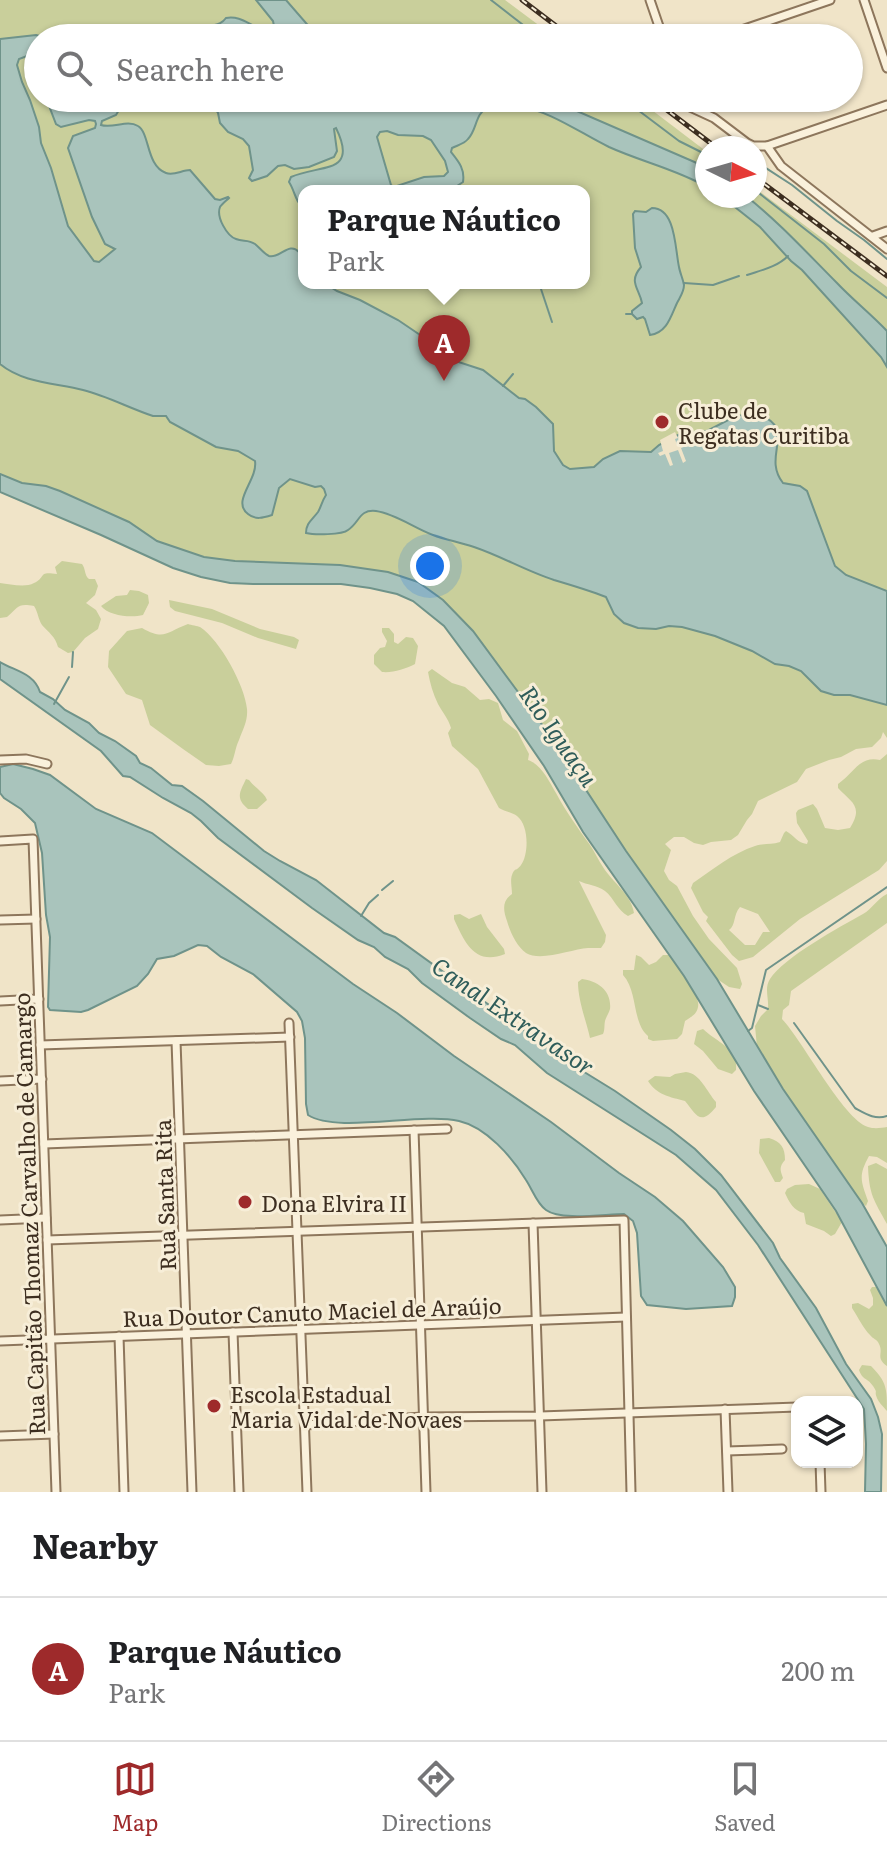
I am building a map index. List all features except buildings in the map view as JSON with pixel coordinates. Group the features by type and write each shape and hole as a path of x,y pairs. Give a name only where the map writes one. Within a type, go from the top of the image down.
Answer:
{"street":[{"path":"650,0 658,24"},
{"path":"759,24 830,0"},
{"path":"864,0 887,68"},
{"path":"887,105 767,146 781,166 887,249"},
{"path":"704,112 738,136"},
{"path":"873,236 887,231"},
{"path":"0,760 26,759 47,764"},
{"name":"Rua Capitão Thomaz Carvalho de Camargo","path":"0,841 33,839 56,1492"},
{"path":"0,920 36,919"},
{"path":"0,1001 39,999"},
{"path":"289,1023 307,1492"},
{"path":"40,1045 290,1037"},
{"name":"Rua Santa Rita","path":"176,1041 192,1492"},
{"path":"0,1081 42,1079"},
{"path":"44,1144 447,1129"},
{"path":"414,1130 426,1492"},
{"path":"0,1220 46,1218"},
{"path":"47,1240 624,1220 631,1492"},
{"path":"533,1223 542,1492"},
{"name":"Rua Doutor Canuto Maciel de Araújo","path":"0,1341 626,1317"},
{"path":"233,1332 239,1492"},
{"path":"119,1336 124,1492"},
{"path":"305,1425 422,1417 791,1407"},
{"path":"725,1409 728,1492"},
{"path":"0,1436 54,1434"},
{"path":"727,1451 782,1449"},
{"path":"820,1468 821,1492"}],"green space":[{"path":"0,0 505,0 537,24 24,24 24,112 654,112 695,143 695,208 767,208 767,197 887,287 887,738 883,732 872,747 856,749 806,769 797,782 758,801 738,835 731,840 703,845 684,837 674,837 665,844 671,850 664,871 669,880 677,886 709,939 737,968 742,984 740,989 729,987 717,979 626,851 552,738 473,631 340,565 204,557 157,541 129,522 46,486 22,483 0,474"},
{"path":"62,561 82,564 87,577 95,579 98,586 95,595 86,603 96,610 101,619 98,629 68,653 58,647 42,625 34,606 21,606 7,617 0,618 0,583 30,584 44,574 57,574 55,567"},
{"path":"130,590 148,595 149,603 143,615 120,615 101,606 116,596 127,595"},
{"path":"169,600 212,609 260,629 294,637 299,640 296,649 222,623 175,611 170,607"},
{"path":"188,624 200,627 216,642 242,688 247,709 246,721 231,764 206,765 150,725 142,700 126,694 108,667 109,651 127,631 142,628 161,635"},
{"path":"382,628 389,628 394,634 394,642 398,644 406,637 413,638 418,646 415,664 382,672 374,664 374,655 385,647 387,641"},
{"path":"432,669 452,683 465,687 480,700 489,699 498,703 503,720 517,731 529,754 528,760 544,774 603,867 626,894 634,913 628,916 605,891 579,881 606,935 601,948 540,956 526,953 517,943 508,925 504,906 512,894 512,875 524,860 524,826 517,816 499,808 478,769 452,746 448,733 450,724 431,684 428,672"},
{"path":"887,754 887,861 879,870 800,919 753,957 739,961 706,921 708,917 691,888 693,883 747,849 780,842 786,831 807,844 797,823 796,813 813,804 825,828 850,828 856,809 838,784 867,760 880,760","holes":["740,907 758,914 770,932 763,932 755,945 745,945 729,930 736,913"]},
{"path":"246,779 267,800 257,809 248,809 240,798"},
{"path":"887,894 887,923 791,991 782,1019 847,1110 868,1127 887,1127 887,1163 869,1156 863,1169 866,1206 757,1047 755,1026 768,1009 767,986 777,971 813,943 866,912"},
{"path":"460,914 469,919 481,914 505,954 486,957 472,950 454,919 454,915"},
{"path":"636,955 649,965 663,955 669,955 696,995 697,1009 685,1021 682,1034 677,1039 648,1039 639,1023 631,989 623,975 623,970 634,970"},
{"path":"582,979 603,988 610,1003 603,1034 590,1038 579,996 578,982"},
{"path":"703,1029 734,1056 736,1070 732,1074 718,1069 694,1044 697,1031"},
{"path":"686,1072 699,1079 716,1102 716,1107 706,1116 695,1114 685,1101 669,1097 648,1081 655,1076 670,1077"},
{"path":"769,1138 779,1143 784,1152 783,1178 780,1182 775,1182 759,1153 760,1139"},
{"path":"876,1163 887,1169 887,1224 871,1191 868,1166"},
{"path":"809,1184 820,1189 842,1222 831,1236 806,1224 804,1213 790,1203 785,1193 795,1185"},
{"path":"872,1287 876,1287 887,1306 887,1366 881,1360 878,1342 865,1329 852,1308 852,1304 858,1303 869,1309 873,1305"},
{"path":"862,1365 871,1366 883,1381 887,1411 878,1401 876,1390 859,1370"}],"water":[{"path":"256,0 286,0 307,24 274,24"},
{"path":"226,18 238,18 250,24 219,24"},
{"path":"24,36 24,57 19,59 17,65 24,86 24,112 34,112 68,226 94,261 99,262 115,249 105,244 92,217 68,148 73,136 95,128 96,124 89,120 61,127 56,124 51,112 118,112 102,121 101,125 129,123 138,126 160,169 169,174 190,170 215,199 229,198 219,211 229,234 252,242 269,256 292,248 298,251 298,289 334,289 360,300 426,339 443,357 483,370 536,407 553,424 554,451 563,465 570,469 594,467 620,451 651,452 680,434 707,431 752,412 767,418 778,433 777,472 783,483 800,486 807,491 835,566 846,575 887,591 887,705 821,691 801,671 775,664 715,636 682,627 638,628 624,623 614,614 606,597 474,547 433,535 383,513 366,512 345,532 306,533 308,524 326,495 321,486 290,479 279,488 272,515 253,517 242,503 255,461 238,451 216,447 170,422 166,416 153,416 92,393 29,379 0,364 0,39"},
{"path":"217,112 482,112 468,139 452,148 451,152 463,173 463,182 458,185 400,185 424,177 444,176 448,172 445,161 431,140 387,131 380,132 377,137 391,185 298,185 298,201 289,182 291,177 340,161 342,143 336,128 337,151 334,157 309,167 294,169 278,166 267,176 252,181 249,178 253,170 249,146 243,139 228,132 220,123"},
{"path":"539,112 579,112 695,162 695,181 609,147"},
{"path":"652,208 660,210 670,222 684,285 668,323 661,331 650,335 645,319 637,319 632,314 642,303 635,281 641,267 635,248 633,214"},
{"path":"736,208 760,208 887,331 887,367 881,357 760,227"},
{"name":"Rio Iguaçu","path":"0,474 22,483 60,491 129,522 157,541 204,557 340,565 388,572 418,582 443,600 473,631 552,738 626,851 717,979 783,1089 862,1203 887,1247 887,1306 836,1211 754,1091 684,976 583,832 544,766 496,696 444,626 413,601 370,588 341,584 230,583 173,568 0,492"},
{"path":"0,662 29,677 40,692 65,710 115,741 172,785 182,786 264,851 316,880 384,933 395,937 695,1149 721,1175 773,1243 780,1258 816,1308 846,1364 871,1399 882,1434 881,1492 865,1492 863,1396 856,1396 758,1245 716,1190 676,1155 547,1073 515,1045 470,1018 408,969 312,908 218,838 191,813 130,777 123,776 101,751 0,679"},
{"path":"13,764 50,775 96,809 152,833 353,984 655,1197 683,1221 723,1267 735,1287 732,1306 686,1309 647,1305 641,1296 637,1233 633,1221 624,1214 572,1216 546,1210 506,1153 469,1124 443,1119 339,1123 308,1115 305,1038 297,1012 253,974 207,946 198,945 174,956 157,959 137,986 88,1010 50,1010 50,937 42,853 35,823 0,793 0,767"}],"pier":[{"path":"675,432 677,445 687,442 689,445 681,448 686,461 683,463 678,450 669,453 673,465 670,466 665,454 660,456 658,453 663,451 660,440"}],"waterway":[{"path":"491,0 522,24"},
{"path":"641,112 695,149"},
{"path":"767,169 887,259"},
{"path":"767,199 887,298"},
{"path":"747,275 774,266 788,256"},
{"path":"684,283 713,285 739,276"},
{"path":"541,289 552,322"},
{"path":"626,314 632,314"},
{"path":"503,386 513,374"},
{"path":"72,667 73,652"},
{"path":"54,704 69,677"},
{"path":"382,890 393,881"},
{"path":"748,1031 752,1028 766,970 887,887"},
{"path":"361,916 378,895"},
{"path":"758,1005 768,1009"},
{"path":"794,1023 855,1108 875,1117 887,1116"}],"railway":[{"path":"522,0 554,24"},
{"path":"669,112 701,136"},
{"path":"767,186 887,276"}],"place":[{"name":"Parque Náutico","path":"444,381"},
{"name":"Clube de Regatas Curitiba","path":"662,422"},
{"name":"Dona Elvira II","path":"245,1202"},
{"name":"Escola Estadual Maria Vidal de Novaes","path":"214,1406"}],"water label":[{"name":"Canal Extravasor","path":"514,1015"}]}
